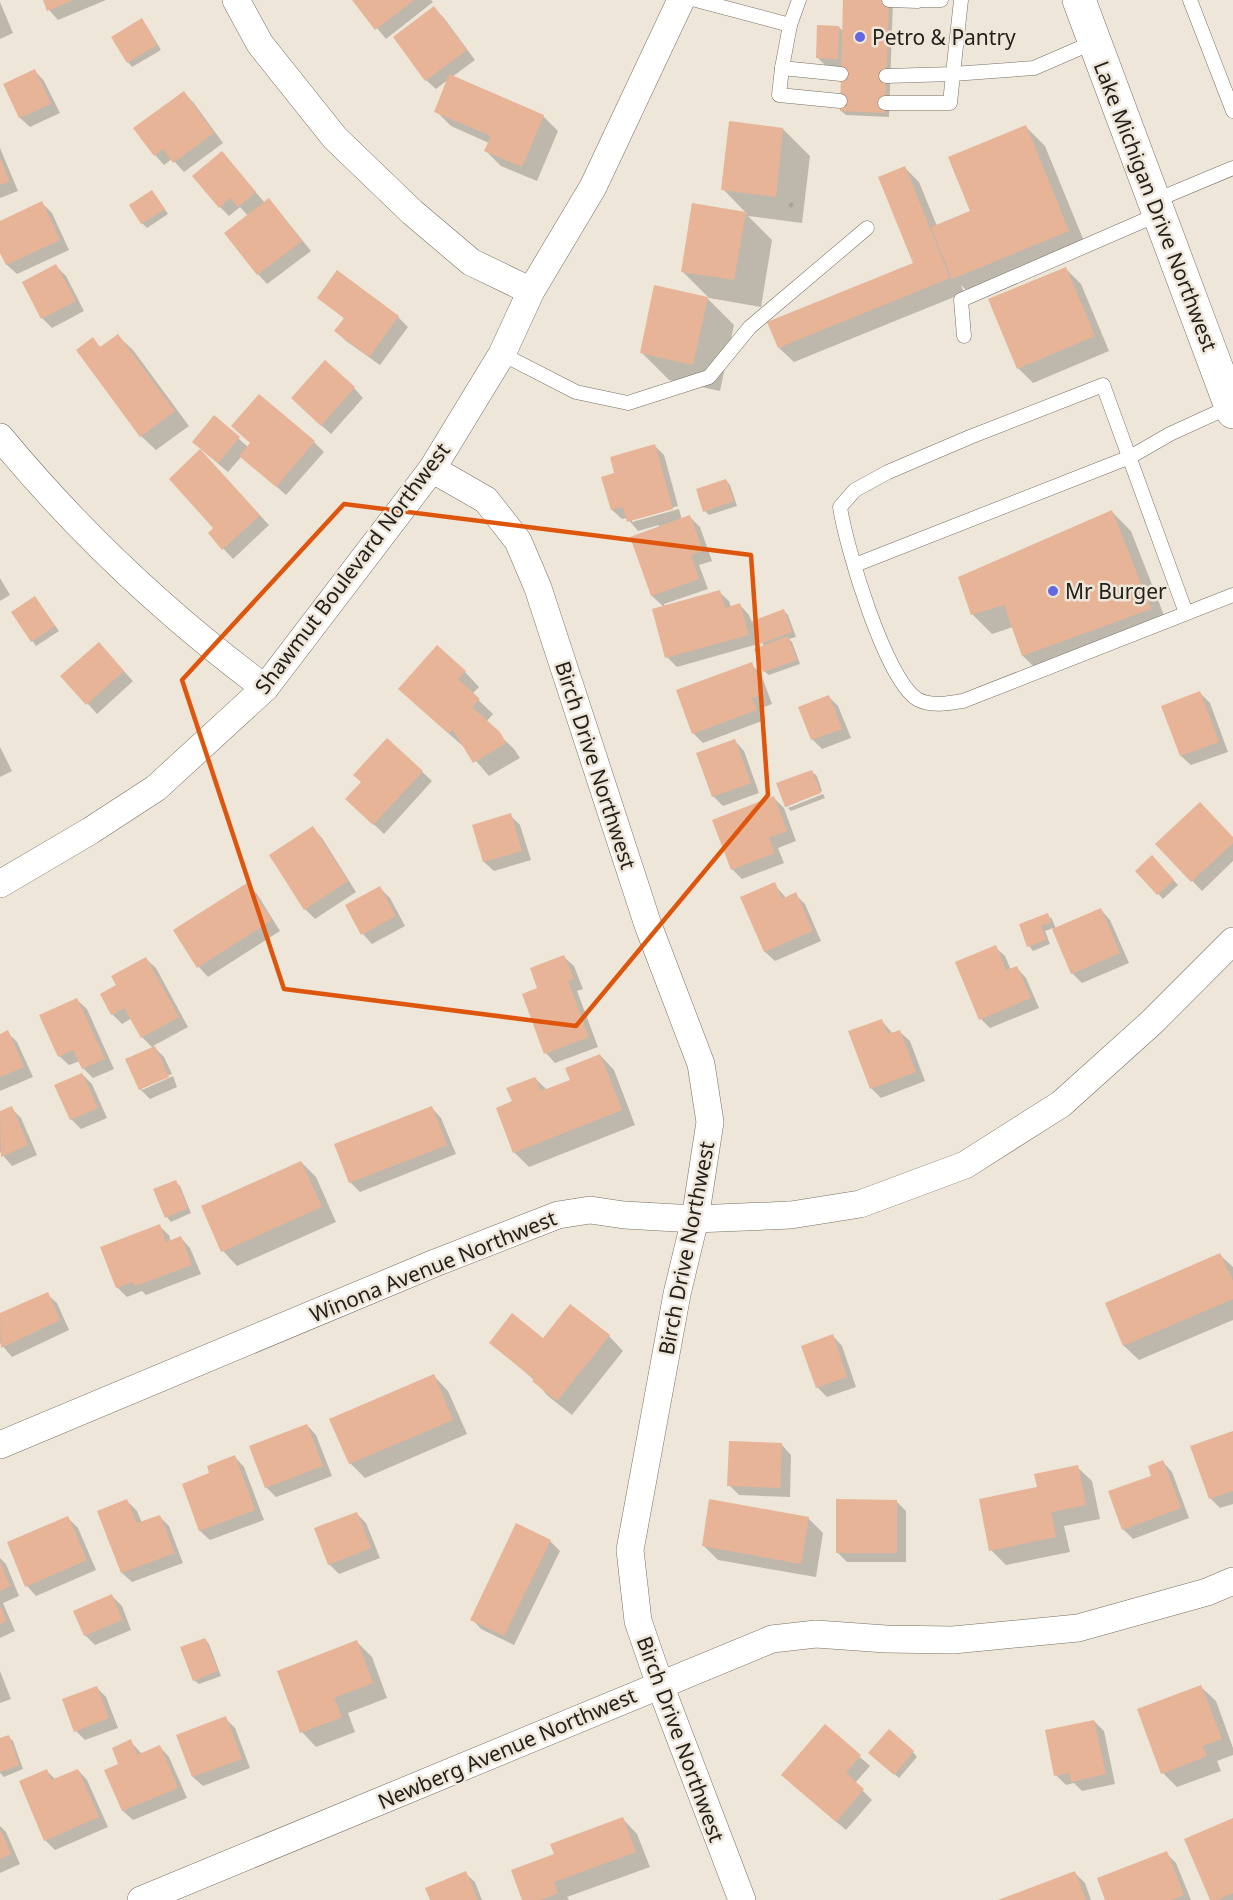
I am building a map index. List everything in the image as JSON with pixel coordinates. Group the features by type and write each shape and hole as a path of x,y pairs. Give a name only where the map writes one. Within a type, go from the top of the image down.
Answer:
{"highway":[{"name":"Lake Michigan Drive Northwest","path":"1079,0 1232,409"}],"street":[{"path":"236,0 260,44 335,138 412,212 471,262 531,291"},
{"name":"Shawmut Boulevard Northwest","path":"0,884 90,831 156,788 265,688 432,469 502,354 531,291 593,187 681,0"},
{"path":"0,437 27,470 123,568 226,659 265,688"},
{"name":"Birch Drive Northwest","path":"432,469 486,500 518,541 538,588 648,925 701,1064 710,1122 695,1219 677,1294 630,1550 638,1621 742,1900"},
{"name":"Winona Avenue Northwest","path":"0,1445 435,1263 558,1215 590,1210 624,1215 695,1219 791,1215 861,1204 965,1165 1061,1104 1151,1023 1233,941"},
{"name":"Newberg Avenue Northwest","path":"141,1900 772,1640 816,1634 886,1639 953,1640 1078,1628 1207,1592 1233,1581"}],"lane":[{"path":"696,0 790,25"},
{"path":"799,0 790,25 779,95 840,101"},
{"path":"889,0 941,0"},
{"path":"885,103 950,103 962,0"},
{"path":"1190,0 1233,111"},
{"path":"886,76 1034,68 1094,42"},
{"path":"782,68 841,74"},
{"path":"964,336 961,300 1233,168"},
{"path":"502,354 576,393 628,403 710,377 750,327 867,228"},
{"path":"1186,613 1103,385 970,436 888,471 855,490 840,507 855,565 890,664 902,683 917,699 935,705 963,701 1233,595"},
{"path":"855,565 1130,457 1170,434 1232,409"}],"path":[{"path":"790,207 793,201"}],"highlighted area":[{"path":"344,504 751,555 768,795 576,1026 284,989 182,680"}],"building":[{"path":"43,0 73,0 47,11"},
{"path":"352,0 414,0 375,30"},
{"path":"843,0 889,0 885,113 840,111"},
{"path":"434,6 467,50 425,81 393,37"},
{"path":"142,18 157,45 127,63 111,37"},
{"path":"817,25 839,26 838,59 816,58"},
{"path":"35,69 51,104 19,118 3,84"},
{"path":"449,74 544,115 522,167 484,151 491,136 434,112"},
{"path":"184,91 214,133 173,163 163,149 154,156 133,128"},
{"path":"729,121 783,128 776,197 721,190"},
{"path":"1026,125 1069,231 952,279 931,227 970,211 948,157"},
{"path":"222,151 256,192 238,207 230,198 219,208 192,176"},
{"path":"0,157 9,181 0,185"},
{"path":"905,166 950,278 778,348 767,322 913,263 878,177"},
{"path":"152,190 165,209 141,224 129,205"},
{"path":"269,198 302,241 257,275 224,233"},
{"path":"42,201 60,240 6,265 0,253 0,221"},
{"path":"692,203 746,212 734,280 681,272"},
{"path":"56,264 76,301 41,319 22,282"},
{"path":"1066,267 1095,336 1017,369 988,299"},
{"path":"337,270 399,316 369,357 334,331 344,318 317,298"},
{"path":"654,285 708,297 693,365 640,353"},
{"path":"118,334 175,411 140,437 76,350 93,337 100,347"},
{"path":"325,360 355,387 321,426 291,398"},
{"path":"259,394 315,441 276,487 239,456 250,443 231,426"},
{"path":"214,415 240,437 218,463 192,442"},
{"path":"655,444 673,509 627,522 623,507 611,510 601,477 614,473 610,457"},
{"path":"200,449 260,515 222,550 208,533 213,528 169,479"},
{"path":"726,479 734,501 703,512 696,489"},
{"name":"Mr Burger","path":"1112,510 1151,609 1022,656 1004,605 971,615 958,577"},
{"path":"690,515 703,551 691,555 699,579 651,596 630,537"},
{"path":"720,590 725,608 740,603 749,635 665,658 652,609"},
{"path":"35,596 55,626 31,642 11,612"},
{"path":"784,609 792,632 760,644 752,621"},
{"path":"788,636 797,660 763,672 754,649"},
{"path":"99,642 124,671 86,705 60,676"},
{"path":"437,645 466,671 458,679 480,699 472,707 500,732 506,743 473,763 453,730 448,733 398,689"},
{"path":"752,662 764,694 752,698 757,710 692,734 676,690"},
{"path":"1200,691 1219,742 1180,756 1161,706"},
{"path":"829,695 842,729 811,740 798,707"},
{"path":"387,738 423,771 373,825 345,799 361,782 353,775"},
{"path":"735,739 751,783 712,797 696,753"},
{"path":"812,770 821,793 785,807 776,783"},
{"path":"774,796 787,831 769,838 775,853 731,870 712,820"},
{"path":"1200,802 1233,837 1233,843 1191,882 1155,844"},
{"path":"511,813 522,851 483,862 472,825"},
{"path":"313,826 348,881 304,910 269,855"},
{"path":"1152,855 1174,880 1157,895 1135,871"},
{"path":"775,882 782,899 796,892 813,931 764,952 740,897"},
{"path":"247,883 272,920 197,968 173,930"},
{"path":"380,886 396,916 361,935 345,905"},
{"path":"1101,908 1120,953 1071,974 1052,929"},
{"path":"1048,913 1051,922 1041,926 1046,940 1027,947 1019,924"},
{"path":"996,945 1006,970 1017,966 1031,998 979,1020 955,962"},
{"path":"564,955 574,979 568,981 589,1037 544,1054 522,994 537,988 530,968"},
{"path":"146,957 179,1017 141,1038 124,1008 111,1015 100,994 116,985 111,976"},
{"path":"77,998 105,1059 82,1069 73,1050 58,1057 39,1015"},
{"path":"882,1019 888,1034 900,1030 916,1072 870,1089 848,1031"},
{"path":"8,1030 24,1067 0,1077 0,1034"},
{"path":"155,1046 169,1077 139,1090 125,1059"},
{"path":"600,1054 622,1110 513,1153 496,1108 512,1101 506,1088 535,1077 541,1091 570,1080 565,1068"},
{"path":"82,1073 98,1108 70,1120 54,1085"},
{"path":"12,1106 28,1145 1,1157 0,1111"},
{"path":"432,1106 447,1145 349,1183 334,1144"},
{"path":"301,1161 322,1207 221,1252 201,1206"},
{"path":"176,1180 188,1208 165,1218 153,1189"},
{"path":"160,1224 166,1242 181,1236 192,1265 135,1286 133,1282 116,1288 100,1247"},
{"path":"1220,1253 1233,1281 1233,1299 1123,1346 1105,1303"},
{"path":"48,1292 60,1320 1,1348 0,1313"},
{"path":"570,1304 610,1335 557,1401 532,1381 534,1379 489,1343 512,1313 543,1338"},
{"path":"833,1334 847,1377 816,1388 801,1346"},
{"path":"434,1374 453,1420 349,1464 329,1419"},
{"path":"307,1424 323,1466 265,1488 249,1446"},
{"path":"1233,1431 1233,1491 1209,1499 1190,1446"},
{"path":"729,1441 782,1443 780,1488 727,1486"},
{"path":"235,1455 255,1510 199,1531 182,1484 209,1473 207,1466"},
{"path":"1163,1460 1181,1508 1122,1530 1108,1491 1151,1476 1148,1466"},
{"path":"1078,1465 1086,1505 1051,1512 1056,1537 989,1551 979,1499 1037,1487 1034,1474"},
{"path":"127,1499 137,1523 160,1515 175,1553 121,1573 97,1511"},
{"path":"709,1499 809,1517 801,1564 702,1546"},
{"path":"836,1499 897,1500 897,1553 836,1553"},
{"path":"357,1512 371,1548 328,1565 314,1528"},
{"path":"68,1516 87,1560 25,1587 7,1542"},
{"path":"516,1523 551,1540 504,1636 470,1620"},
{"path":"0,1561 10,1586 0,1591"},
{"path":"112,1594 122,1620 84,1636 73,1611"},
{"path":"0,1606 7,1621 0,1624"},
{"path":"205,1638 218,1671 193,1681 180,1647"},
{"path":"357,1640 373,1683 334,1698 342,1717 300,1733 277,1671"},
{"path":"1201,1685 1222,1739 1203,1746 1207,1756 1161,1774 1137,1709"},
{"path":"97,1686 109,1718 74,1732 62,1699"},
{"path":"226,1716 242,1759 192,1777 176,1735"},
{"path":"1094,1720 1106,1774 1071,1782 1069,1773 1054,1776 1045,1730"},
{"path":"825,1724 861,1755 846,1773 864,1789 836,1822 781,1775"},
{"path":"889,1729 914,1751 894,1775 868,1753"},
{"path":"9,1735 19,1765 0,1772 0,1738"},
{"path":"131,1739 137,1755 160,1745 178,1788 122,1811 104,1770 118,1764 112,1748"},
{"path":"47,1769 51,1780 78,1769 99,1817 44,1841 19,1781"},
{"path":"623,1817 636,1852 554,1882 558,1893 540,1900 522,1900 511,1870 554,1854 550,1844"},
{"path":"1233,1818 1233,1893 1217,1900 1210,1900 1184,1839"},
{"path":"0,1829 11,1854 0,1859"},
{"path":"1167,1851 1184,1895 1171,1900 1105,1900 1097,1878"},
{"path":"466,1871 478,1900 430,1900 425,1888"},
{"path":"1075,1871 1086,1900 998,1900"}],"place":[{"name":"Petro & Pantry","path":"860,37"},
{"name":"Mr Burger","path":"1053,591"}]}
